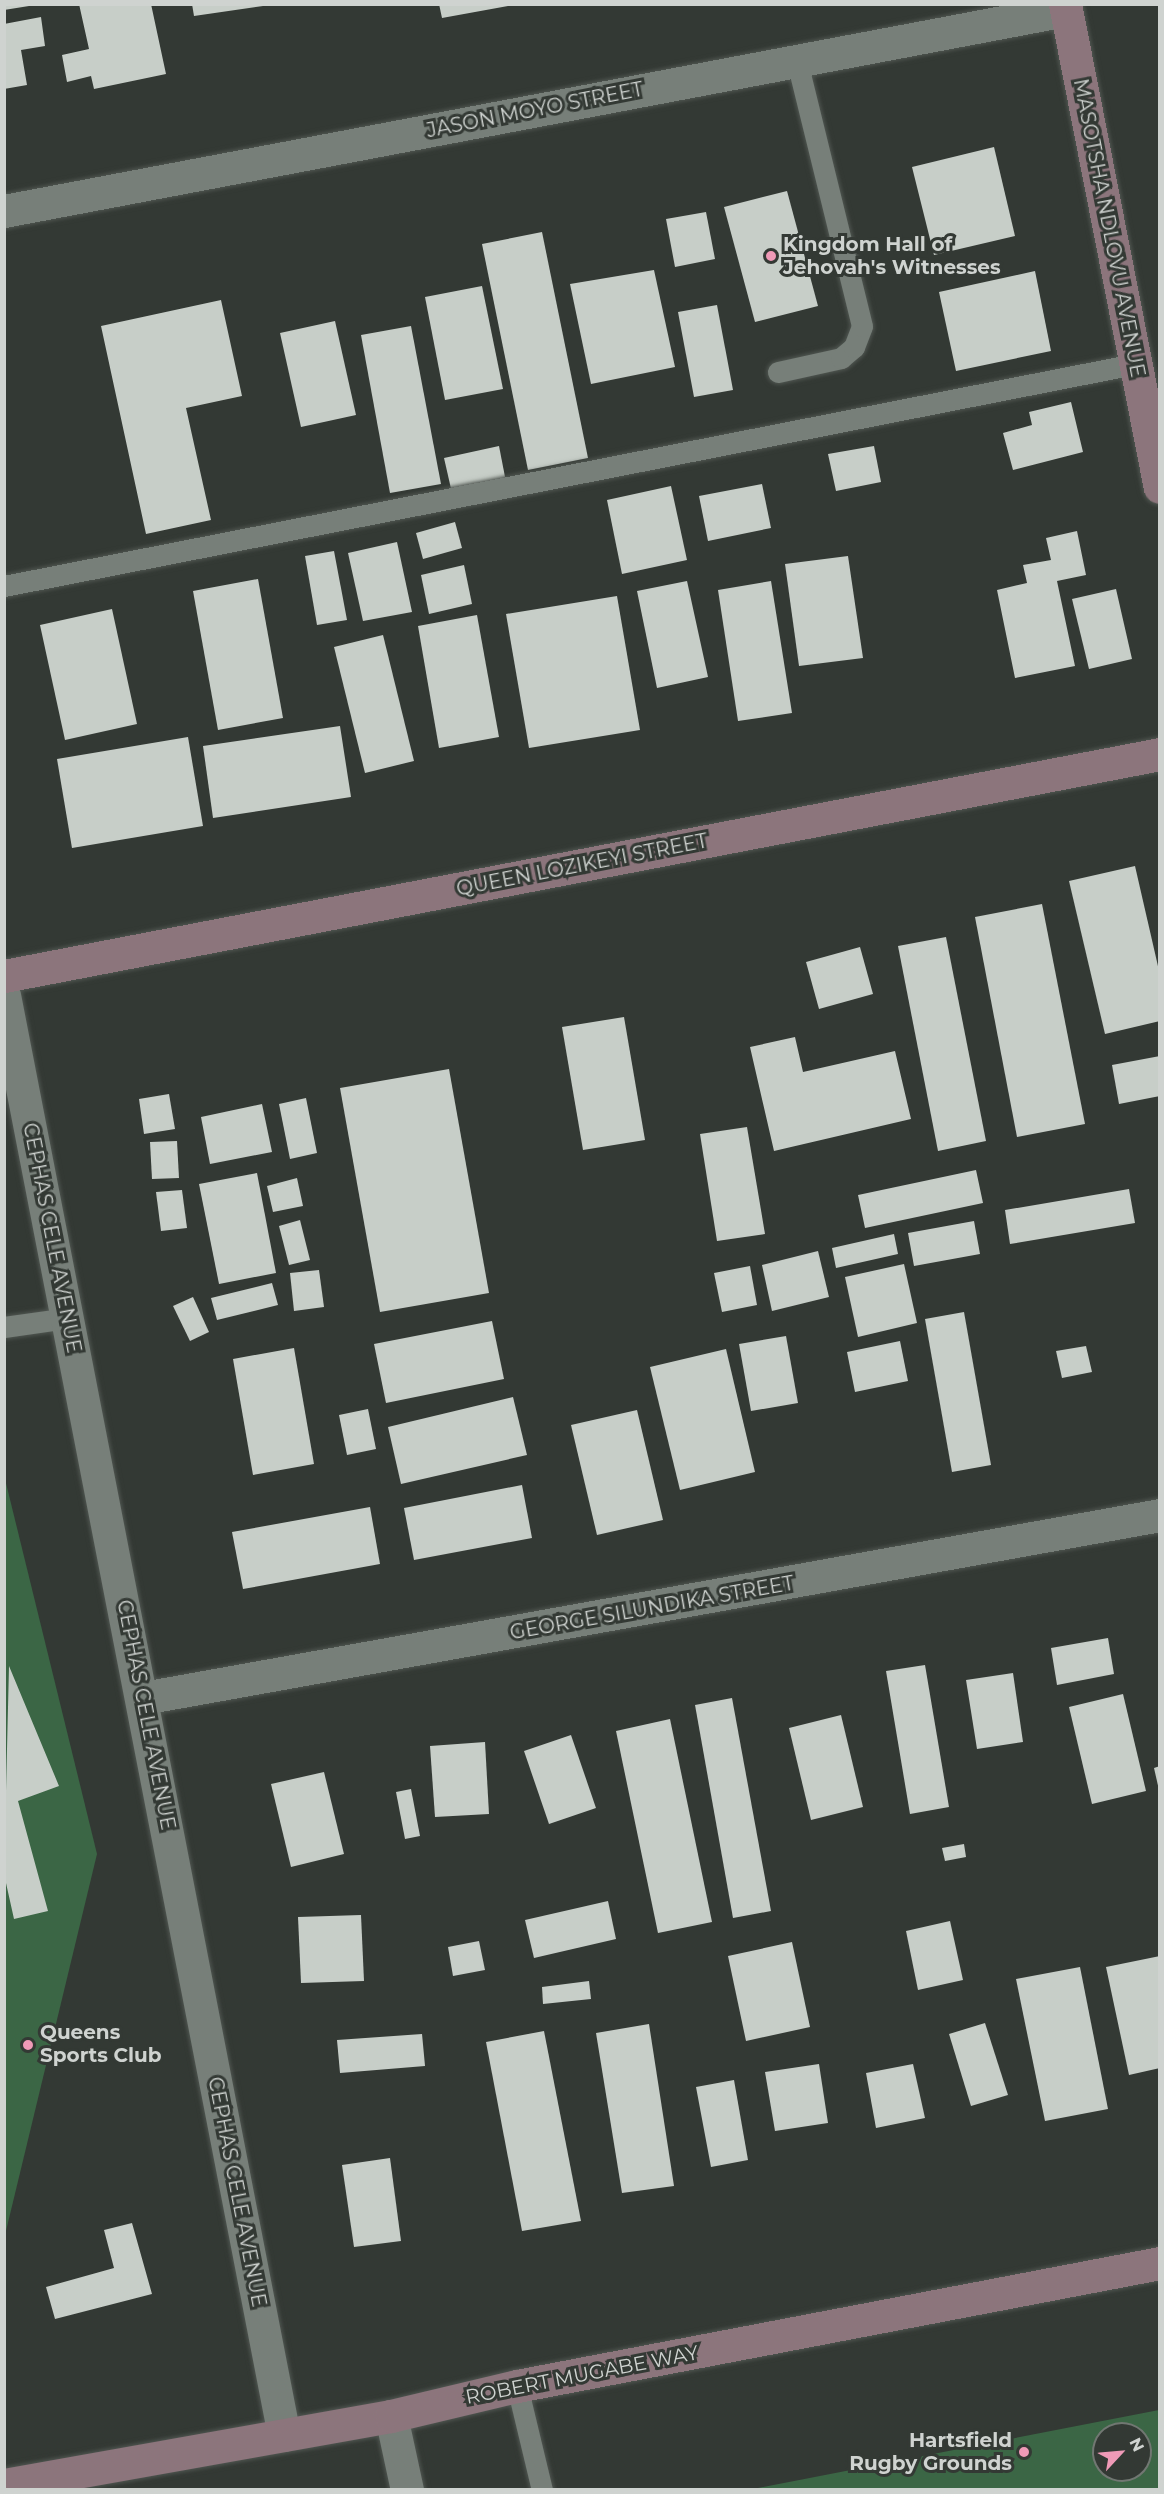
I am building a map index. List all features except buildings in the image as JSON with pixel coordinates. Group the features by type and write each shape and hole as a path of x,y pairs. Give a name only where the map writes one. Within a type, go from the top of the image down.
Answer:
{"street":[{"name":"JASON MOYO STREET","path":"4,211 797,61 1066,7"},
{"name":"MASOTSHA NDLOVU AVENUE","path":"1066,7 1160,487"},
{"name":"QUEEN LOZIKEYI STREET","path":"4,976 1160,754"},
{"name":"CEPHAS CELE AVENUE","path":"4,995 143,1698 284,2436"},
{"name":"GEORGE SILUNDIKA STREET","path":"143,1698 1160,1515"},
{"name":"ROBERT MUGABE WAY","path":"4,2485 391,2416 518,2386 1160,2263"},
{"path":"391,2416 407,2490"}],"lane":[{"path":"778,372 841,358 854,347 862,326 797,61"},
{"path":"4,586 1135,363"},
{"path":"4,1327 68,1318"},
{"path":"518,2386 542,2490"}],"green space":[{"name":"Queens Sports Club","path":"4,1475 97,1854 5,2235"},
{"name":"Hartsfield Rugby Grounds","path":"1159,2410 1159,2489 753,2489 1092,2423 1092,2482 1152,2482 1152,2422 1097,2422"}],"place":[{"name":"Kingdom Hall of Jehovah's Witnesses","path":"771,256"},
{"name":"Queens Sports Club","path":"28,2045"},
{"name":"Hartsfield Rugby Grounds","path":"1024,2452"}]}
